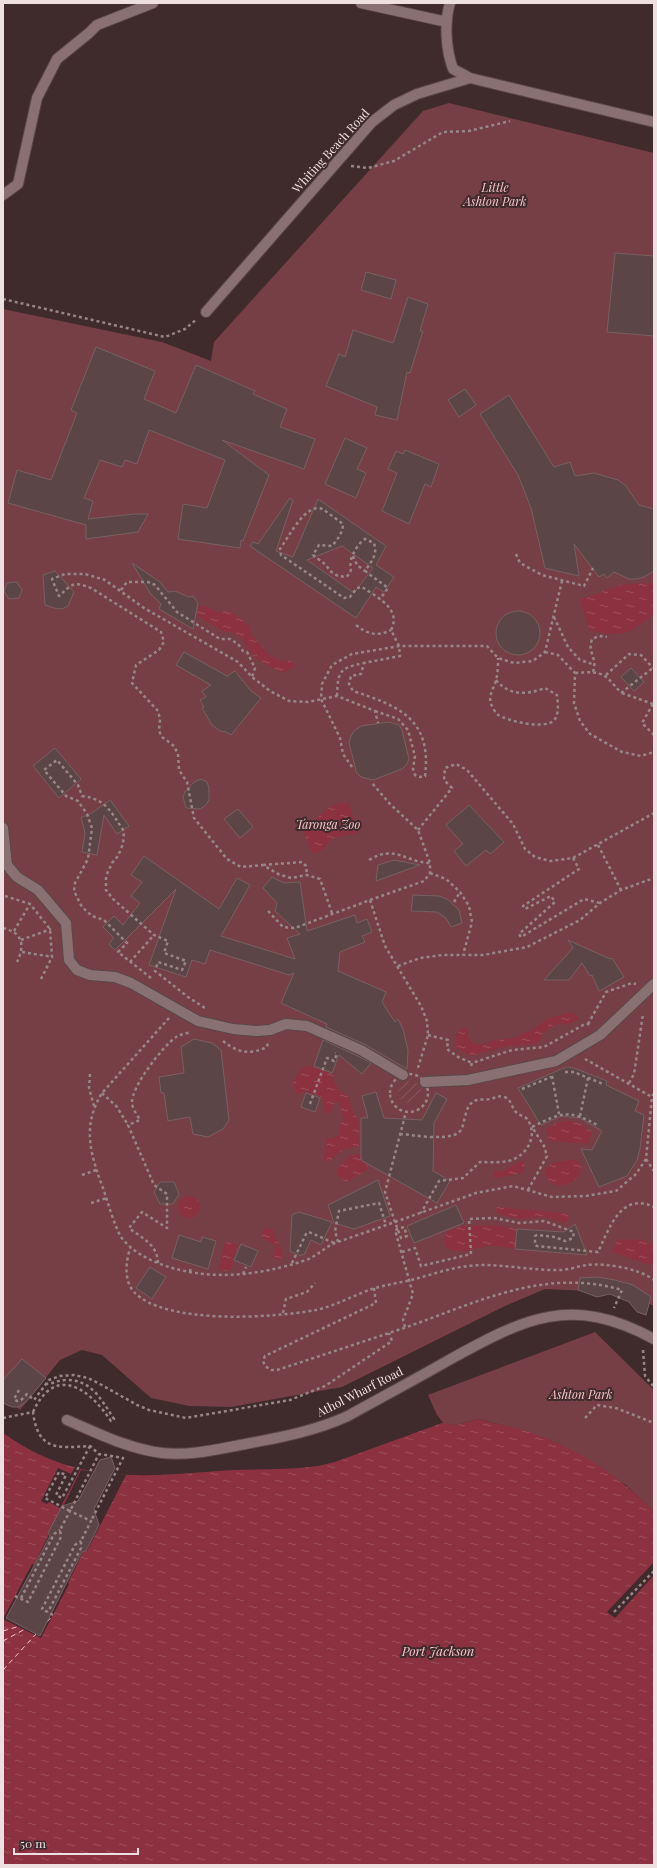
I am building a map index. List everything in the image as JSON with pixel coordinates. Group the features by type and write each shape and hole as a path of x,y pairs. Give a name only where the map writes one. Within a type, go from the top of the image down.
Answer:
{"street":[{"path":"3,196 18,184 37,98 57,59 97,25 153,3"},
{"path":"361,3 447,22"},
{"path":"450,3 447,22 448,56 453,69 470,78 654,122"},
{"name":"Whiting Beach Road","path":"206,312 372,122 394,105 417,94 470,78"},
{"path":"3,828 7,865 17,877 38,890 66,923 69,960 77,970 90,975 115,977 132,983 151,996 178,1008 198,1021 233,1029 270,1030 286,1024 307,1026 361,1050 403,1075"},
{"path":"425,1082 468,1080 556,1061 600,1035 652,986"},
{"name":"Athol Wharf Road","path":"67,1420 140,1448 161,1453 202,1452 300,1434 326,1426 348,1416 498,1333 541,1318 584,1314 606,1318 640,1331 654,1339"}],"path":[{"path":"336,164 368,168 394,162 443,132 469,131 510,121"},
{"path":"3,299 165,337 186,329 206,312"},
{"path":"356,625 364,631 374,634 383,634 391,630 394,624 393,614 388,605 362,587 356,588 350,597 344,598 281,555 280,549 304,514 312,509 321,509 343,524 343,530 332,546 319,545 313,555 322,560 330,571 338,576 346,577 350,574 352,567 351,559 360,541 366,539 374,543 376,549 374,559 365,571"},
{"path":"516,554 520,563 542,575 584,586 592,568"},
{"path":"353,556 356,565 388,588 380,600"},
{"path":"307,875 306,866 302,862 241,867 228,859 194,818 187,782 179,770 178,754 174,746 162,737 158,731 160,718 158,711 132,683 136,665 159,650 164,642 161,632 91,588 80,584 71,584 59,596 52,579 64,574 85,574 105,580 121,590 144,608 238,662 252,677 270,691 289,700 308,702 337,696 398,719 408,730 415,756 413,769 415,775 420,777 425,776 426,755 418,727 403,711 373,697 353,691 349,684 351,676 361,674 364,663"},
{"path":"352,767 343,754 340,738 321,699 322,684 332,665 352,654 399,646 487,646 498,658 514,663 533,661 545,652 562,581"},
{"path":"121,590 127,582 148,582 155,585 177,612 220,639 230,638 238,644 243,651 246,652 255,668 252,677"},
{"path":"554,616 568,647 580,660 595,665"},
{"path":"337,696 337,679 345,667 400,656 399,646 391,630"},
{"path":"593,672 595,665 589,648 592,638 599,636 608,637"},
{"path":"545,652 558,655 575,673 574,703 580,721 590,734 622,752 641,756 654,752"},
{"path":"606,675 629,654 641,656 654,668 622,693"},
{"path":"496,680 502,686 515,693 526,693 545,688 556,695 558,706 555,720 549,724 514,722 497,714 491,705 491,691 496,680 498,658"},
{"path":"575,673 593,672 606,675 622,693 654,704 642,723 654,735"},
{"path":"375,711 378,723"},
{"path":"154,980 118,952 127,943 104,920 92,916 82,907 74,891 75,883 88,859 92,828 88,814 78,801 66,796 44,770 56,760 78,785 82,796 104,803 124,831 123,844 118,856 112,863 106,876 106,890 113,900 154,935 168,941 164,954 186,961 182,970 158,962 155,971 204,1008 211,1009"},
{"path":"418,830 452,788 444,780 445,768 456,764 467,770 513,824 525,849 535,857 550,861 572,858 654,813"},
{"path":"268,911 283,927 295,928 332,913 424,881 430,873 430,863 418,830 390,804 372,783"},
{"path":"598,845 621,890"},
{"path":"369,860 378,855 396,853 421,863 430,863"},
{"path":"572,858 579,869 522,906 525,909 551,896 555,902 519,934 521,937 584,899 600,903"},
{"path":"263,865 278,874 291,878 307,875 320,879 332,913"},
{"path":"430,873 446,879 460,892 469,906 472,922 462,955"},
{"path":"398,966 420,958 444,954 483,955 527,947 580,920 600,903 621,890 654,878"},
{"path":"454,902 460,892"},
{"path":"5,896 30,904 50,929 52,957 40,981"},
{"path":"370,900 386,946 422,1006 427,1021 428,1035 416,1075"},
{"path":"14,931 30,904"},
{"path":"3,928 14,931 21,940 22,952 17,962"},
{"path":"21,940 50,929"},
{"path":"130,962 154,935"},
{"path":"22,952 52,957"},
{"path":"428,1035 448,1040 447,1049 458,1057 472,1062 512,1050 544,1048 588,1024 606,992 632,983 652,986"},
{"path":"178,1008 102,1093 94,1107 89,1123 93,1161 121,1236 140,1255 158,1263 190,1272 210,1275 243,1274 269,1271 308,1259 334,1243 476,1193 513,1186 552,1197 586,1196 616,1190 636,1174 646,1159 652,1097 654,1093"},
{"path":"629,1083 634,1074 643,1012"},
{"path":"588,1024 600,1035"},
{"path":"221,1040 232,1048 253,1053 267,1047 270,1030"},
{"path":"128,1125 140,1120 132,1104 134,1092 162,1050 177,1036 196,1031"},
{"path":"310,1104 327,1058 334,1061 337,1054 331,1052"},
{"path":"582,1057 652,1097"},
{"path":"468,1080 472,1062"},
{"path":"522,1089 552,1076 566,1072 574,1072 603,1084"},
{"path":"90,1074 89,1088 94,1107"},
{"path":"552,1076 559,1114"},
{"path":"580,1116 588,1078"},
{"path":"392,1101 395,1106 406,1112 419,1110 424,1106 428,1094 425,1082"},
{"path":"102,1093 117,1107 128,1125 154,1186 167,1194 166,1228 142,1212 129,1228 152,1246 157,1253 158,1263"},
{"path":"400,1134 441,1137 458,1133 462,1128 464,1116 471,1104 476,1100 489,1099 498,1096 505,1097 510,1101 517,1113 526,1118 544,1146 547,1156 528,1190"},
{"path":"406,1112 385,1192 395,1222 398,1229 401,1238 407,1236 404,1227 398,1229 395,1230 413,1294 403,1320 406,1327"},
{"path":"532,1127 559,1114 580,1116 599,1126"},
{"path":"421,1213 439,1181 462,1178 480,1162 509,1161 523,1153 532,1141 532,1127"},
{"path":"646,1159 654,1171"},
{"path":"82,1175 96,1170"},
{"path":"91,1203 107,1198"},
{"path":"338,1242 335,1231 339,1211 379,1203 386,1225"},
{"path":"402,1252 415,1248 421,1266 472,1254 469,1219 494,1218 519,1223 544,1221 574,1232 573,1238 565,1241 555,1237 536,1236 535,1245 537,1246 598,1252 617,1214 632,1204 641,1203 654,1207"},
{"path":"291,1264 306,1234 309,1232 334,1243"},
{"path":"564,1249 565,1241"},
{"path":"131,1246 127,1257 128,1281 133,1291 151,1304 188,1315 253,1317 316,1310 374,1288 462,1267 511,1266 561,1270 588,1265 614,1266 648,1276 654,1280"},
{"path":"190,1272 192,1266"},
{"path":"243,1274 246,1267"},
{"path":"283,1314 286,1299 307,1292 316,1283"},
{"path":"374,1288 376,1303 265,1356 263,1361 265,1366 271,1370 278,1370 518,1288 547,1284 574,1283 622,1290 614,1308"},
{"path":"19,1390 14,1396 17,1401 21,1400 27,1394 34,1400 49,1380 60,1376 74,1375 88,1378 149,1410 186,1418 290,1400 325,1386 392,1341 389,1333"},
{"path":"643,1350 645,1376 654,1387"},
{"path":"46,1384 64,1380 76,1380 87,1385 96,1392 114,1419 111,1421 89,1396 72,1386 59,1386 48,1389 37,1402 32,1412 34,1426 39,1434 50,1444 60,1448 90,1446 99,1454 123,1458 81,1541 81,1548 48,1612"},
{"path":"585,1418 597,1405 616,1408 654,1423"},
{"path":"3,1418 32,1412"},
{"path":"90,1446 62,1498 56,1495 66,1475 59,1472 45,1498 91,1522"},
{"path":"21,1598 54,1534 60,1530 99,1454"},
{"path":"15,1596 28,1602 61,1537 60,1530"},
{"path":"53,1615 42,1609 75,1545 81,1541"},
{"path":"614,1612 654,1570"}],"green space":[{"name":"Taronga Zoo","path":"449,103 654,153 654,1306 628,1293 545,1289 505,1306 342,1387 231,1407 189,1406 151,1398 102,1355 82,1350 60,1360 20,1410 3,1396 3,309 162,342 211,361 214,342 423,111"},
{"path":"410,1081 418,1084 421,1092 418,1100 410,1103 402,1100 399,1092 402,1084"},
{"name":"Ashton Park","path":"595,1332 654,1390 654,1512 627,1486 604,1470 555,1442 528,1432 479,1419 456,1425 444,1424 437,1415 428,1395"}],"water":[{"path":"654,583 654,614 645,621 631,630 618,634 600,633 589,630 580,599 622,585"},
{"path":"199,606 204,606 219,613 223,611 231,612 249,626 251,634 268,654 278,660 290,661 296,666 282,673 255,658 241,637 232,632 224,632 197,616"},
{"path":"340,803 349,803 358,833 333,838 322,850 315,854 311,851 303,831 323,812"},
{"path":"567,1013 574,1013 580,1019 568,1025 558,1024 554,1026 542,1034 541,1040 535,1044 503,1047 471,1056 456,1048 456,1037 463,1028 467,1028 468,1037 473,1043 482,1044 516,1037 526,1031 531,1031 547,1019"},
{"path":"310,1066 333,1075 334,1082 338,1088 348,1096 353,1112 359,1121 359,1146 344,1149 329,1162 325,1161 324,1158 326,1139 340,1134 340,1126 343,1120 340,1103 335,1101 331,1113 325,1113 322,1097 306,1091 297,1094 293,1087 294,1080 303,1067"},
{"path":"569,1121 579,1123 592,1132 588,1144 549,1141 546,1129 559,1122"},
{"path":"365,1153 368,1170 346,1182 338,1175 337,1170 350,1155"},
{"path":"576,1160 581,1165 581,1171 578,1177 566,1185 559,1186 552,1184 547,1179 545,1170 552,1163"},
{"path":"520,1161 523,1161 525,1164 523,1173 496,1178 493,1177 494,1171 504,1171"},
{"path":"189,1196 197,1199 200,1207 197,1215 189,1218 181,1215 178,1207 181,1199"},
{"path":"496,1208 564,1213 568,1214 569,1218 568,1221 563,1223 545,1217 520,1219 497,1214"},
{"path":"494,1225 517,1229 515,1249 491,1246 467,1251 456,1251 446,1247 444,1240 447,1232 461,1226"},
{"path":"265,1228 272,1229 283,1254 280,1260 274,1258 275,1245 264,1239 261,1235"},
{"path":"617,1239 642,1240 650,1243 654,1247 654,1262 649,1265 612,1252"},
{"path":"228,1242 237,1244 238,1247 233,1260 234,1265 228,1271 220,1270 219,1268 224,1246 225,1243"},
{"name":"Port Jackson","path":"479,1419 529,1432 564,1446 581,1455 612,1475 654,1512 654,1865 3,1865 3,1433 31,1450 59,1462 86,1470 114,1474 142,1475 318,1466 335,1462 442,1423 456,1425"}],"pier":[{"path":"75,1467 81,1468 60,1508 49,1502 47,1504 41,1501 58,1468 71,1474"},
{"path":"81,1470 126,1475 87,1551 84,1550 68,1583 69,1584 41,1638 3,1619 32,1564 34,1565"},
{"path":"654,1562 654,1575 615,1618 607,1612"}],"building":[{"path":"615,253 654,256 654,336 607,332"},
{"path":"366,272 396,280 391,299 361,290"},
{"path":"408,297 428,304 420,331 423,331 410,373 407,372 397,420 375,415 377,407 326,386 339,354 345,357 353,330 393,343"},
{"path":"96,347 155,371 144,399 176,413 196,365 255,391 253,394 287,409 280,427 315,439 304,469 222,440 269,475 243,541 241,540 240,548 178,539 183,504 207,508 225,460 149,430 137,464 125,460 122,467 100,460 84,498 93,501 88,519 148,514 138,532 86,539 86,525 8,503 17,470 51,480 77,413 71,410"},
{"path":"465,389 476,405 459,417 448,400"},
{"path":"509,395 554,467 570,462 575,476 594,473 618,480 626,486 639,505 654,509 654,571 637,579 629,579 614,572 607,578 604,574 599,577 574,544 579,576 545,568 531,508 518,475 480,414"},
{"path":"345,438 367,448 357,469 366,473 356,498 325,484"},
{"path":"405,450 439,464 431,487 425,484 409,524 382,511 397,473 388,469 396,451 403,454"},
{"path":"290,498 293,500 276,551 293,557 318,499 386,546 376,565 394,577 384,592 376,587 356,618 250,546 253,542 258,544","holes":["342,546 373,568 354,593 307,560"]},
{"path":"132,563 160,582 168,592 175,591 189,597 193,596 198,603 193,629 159,609 161,604 150,593"},
{"path":"55,571 74,592 68,606 62,609 45,605 43,575"},
{"path":"17,582 22,590 19,598 9,599 4,591 7,583"},
{"path":"514,611 522,611 527,612 534,617 539,624 539,642 534,649 527,654 514,655 506,652 499,645 496,637 496,629 499,621 506,614"},
{"path":"184,652 227,676 235,671 251,691 261,698 231,735 224,731 222,732 212,725 202,708 204,707 200,700 206,697 202,691 211,685 176,665"},
{"path":"631,668 644,682 634,691 621,677"},
{"path":"389,722 399,725 402,730 409,759 407,764 402,769 373,780 361,777 356,772 349,743 351,736 354,731 361,726"},
{"path":"55,748 81,779 59,798 33,766"},
{"path":"201,779 207,782 209,788 209,800 206,805 200,809 186,808 183,797 185,792 194,782"},
{"path":"110,800 129,826 117,834 104,815 97,855 82,852 85,833 81,817 89,815"},
{"path":"469,805 504,842 490,854 486,850 466,866 454,851 463,844 446,825"},
{"path":"238,809 253,827 240,838 224,819"},
{"path":"144,856 219,909 237,878 250,885 221,936 295,959 287,938 300,934 275,911 277,903 263,888 272,877 284,883 300,882 307,931 355,915 357,923 367,919 372,932 362,936 365,942 340,952 338,971 386,992 382,1002 395,1022 398,1019 403,1029 408,1050 407,1069 364,1044 326,1027 327,1024 281,1003 294,973 289,975 210,950 205,964 192,960 186,977 149,965 176,889 115,950 109,944 114,938 103,927 114,916 123,925 140,903 131,896 142,882 131,875"},
{"path":"394,860 420,865 376,881 378,865"},
{"path":"413,895 439,896 447,899 459,910 462,923 451,927 446,918 437,912 411,911"},
{"path":"568,940 610,959 612,958 624,977 599,991 592,975 590,976 582,963 569,980 544,980 573,948"},
{"path":"194,1039 212,1043 221,1050 229,1120 223,1129 208,1137 193,1134 190,1117 168,1121 164,1093 161,1093 159,1077 184,1073 181,1047"},
{"path":"323,1040 371,1063 362,1074 339,1055 332,1073 314,1066"},
{"path":"566,1067 574,1068 607,1081 606,1085 639,1101 635,1111 644,1115 640,1149 637,1160 627,1176 599,1187 581,1149 592,1150 602,1131 580,1118 561,1116 541,1125 518,1088"},
{"path":"376,1092 384,1118 422,1120 436,1093 447,1099 434,1123 433,1171 450,1181 437,1203 361,1160 361,1118 368,1118 362,1096"},
{"path":"306,1093 320,1098 315,1112 301,1107"},
{"path":"378,1180 390,1216 354,1229 334,1223 328,1205"},
{"path":"160,1182 174,1182 179,1194 173,1204 160,1204 154,1192"},
{"path":"456,1205 464,1223 414,1243 407,1226"},
{"path":"299,1212 332,1222 321,1245 311,1240 304,1255 302,1254 301,1256 290,1251 292,1215"},
{"path":"575,1224 587,1255 515,1249 517,1229 564,1232"},
{"path":"179,1235 201,1242 202,1237 216,1241 208,1269 172,1258"},
{"path":"241,1244 258,1251 251,1267 234,1260"},
{"path":"150,1267 166,1277 152,1299 136,1288"},
{"path":"597,1277 633,1285 651,1297 646,1315 637,1312 629,1302 610,1294 597,1297 578,1290 580,1278"},
{"path":"22,1359 46,1378 26,1402 18,1407 12,1407 3,1403 3,1380"},
{"path":"111,1457 115,1468 94,1509 99,1525 86,1551 82,1552 40,1636 6,1618 50,1536 48,1533 62,1506 78,1501 100,1460"}],"ferry route":[{"path":"47,1622 53,1615"},
{"path":"3,1631 20,1626"},
{"path":"3,1641 27,1628"},
{"path":"3,1670 37,1633"}],"park label":[{"name":"Little Ashton Park","path":"495,195"}]}
